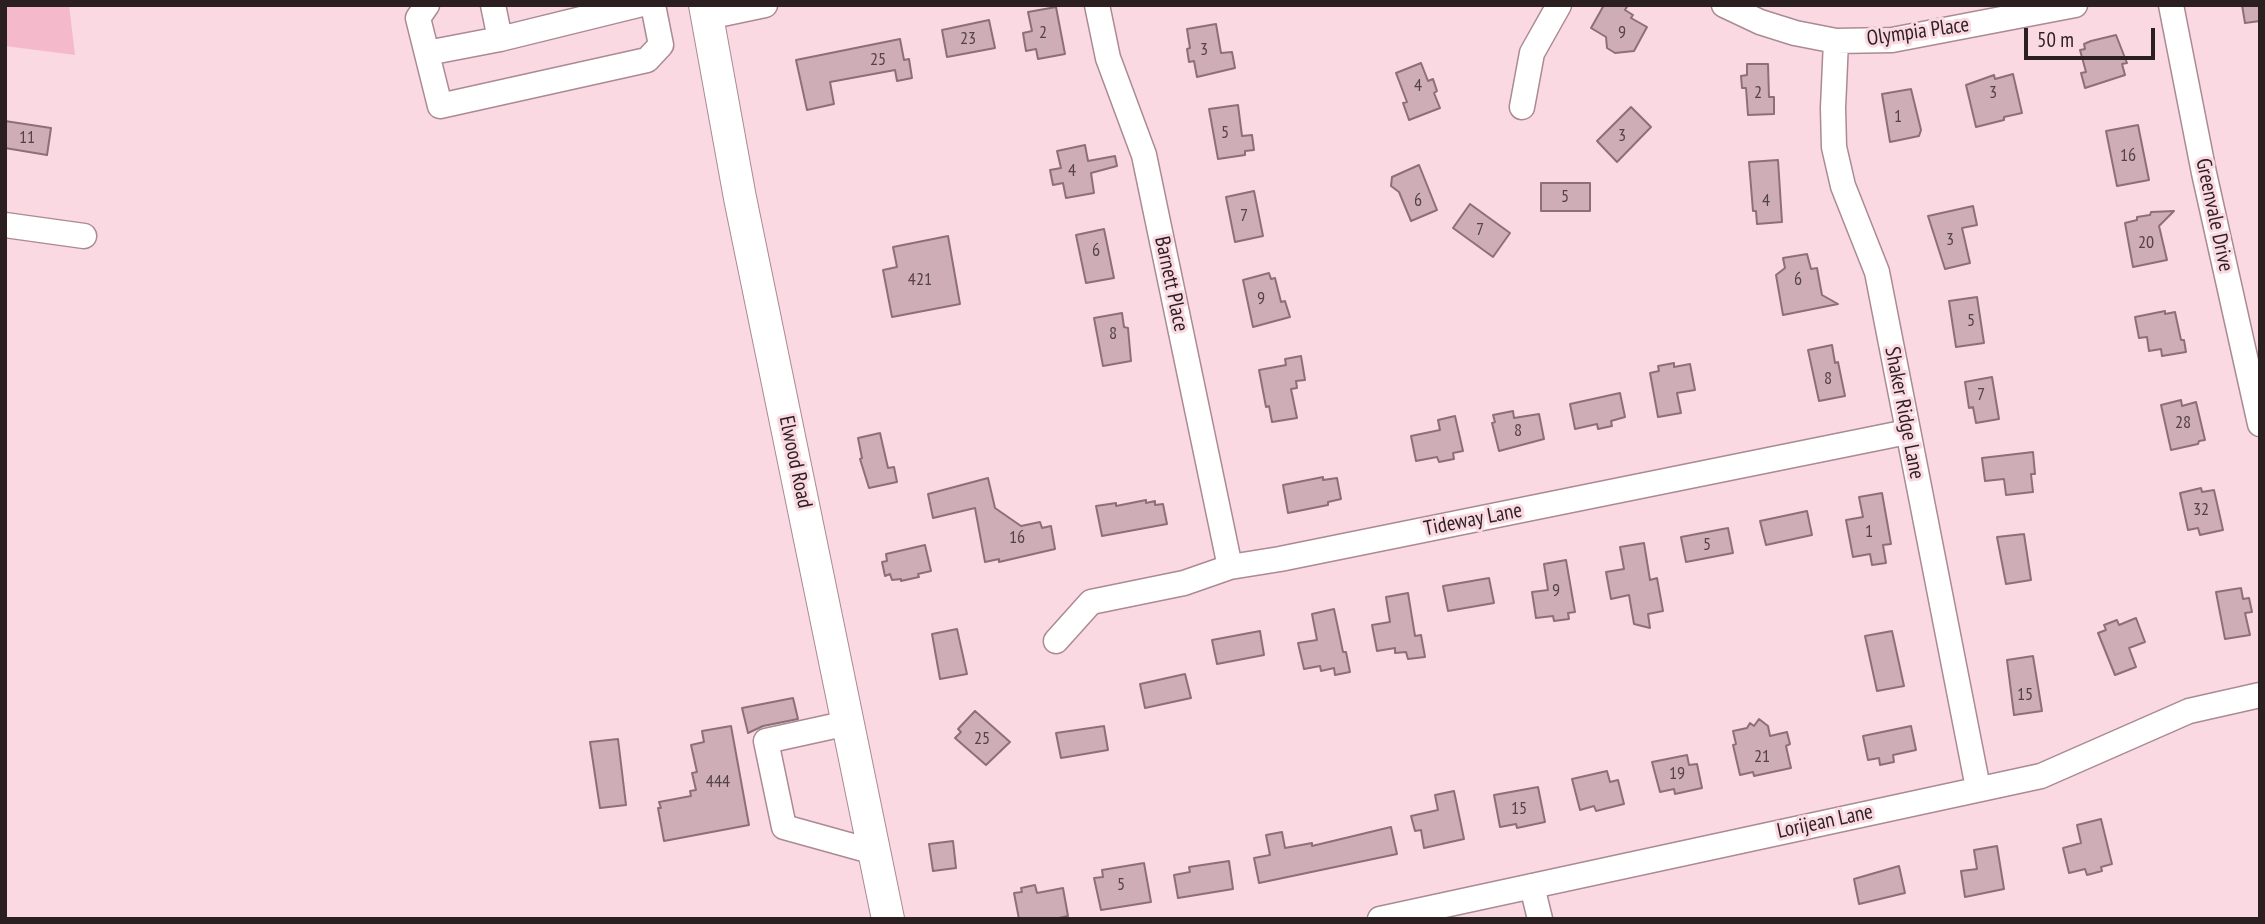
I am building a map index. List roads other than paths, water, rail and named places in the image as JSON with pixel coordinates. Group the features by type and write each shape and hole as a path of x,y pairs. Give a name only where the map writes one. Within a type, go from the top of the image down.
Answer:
{"main road":[{"name":"Elwood Road","path":"706,11 740,198 888,919"}],"street":[{"path":"427,5 418,18 440,106 647,60 661,45 653,5"},
{"path":"493,5 500,39"},
{"path":"427,53 500,39 638,5"},
{"path":"706,11 765,5"},
{"name":"Barnett Place","path":"1097,5 1108,58 1144,155 1230,567"},
{"path":"1522,107 1532,53 1559,5"},
{"name":"Olympia Place","path":"1724,5 1760,22 1795,33 1836,41 1892,40 2075,5"},
{"name":"Greenvale Drive","path":"2171,5 2204,173 2260,424"},
{"name":"Shaker Ridge Lane","path":"1836,41 1834,147 1843,186 1877,272 1978,788"},
{"path":"5,225 84,236"},
{"name":"Tideway Lane","path":"1056,640 1091,603 1184,583 1230,567 1907,432"},
{"name":"Lorijean Lane","path":"1380,919 2041,776 2189,711 2260,695"},
{"path":"848,723 766,741 784,827 874,852"},
{"path":"1532,886 1540,919"}]}
